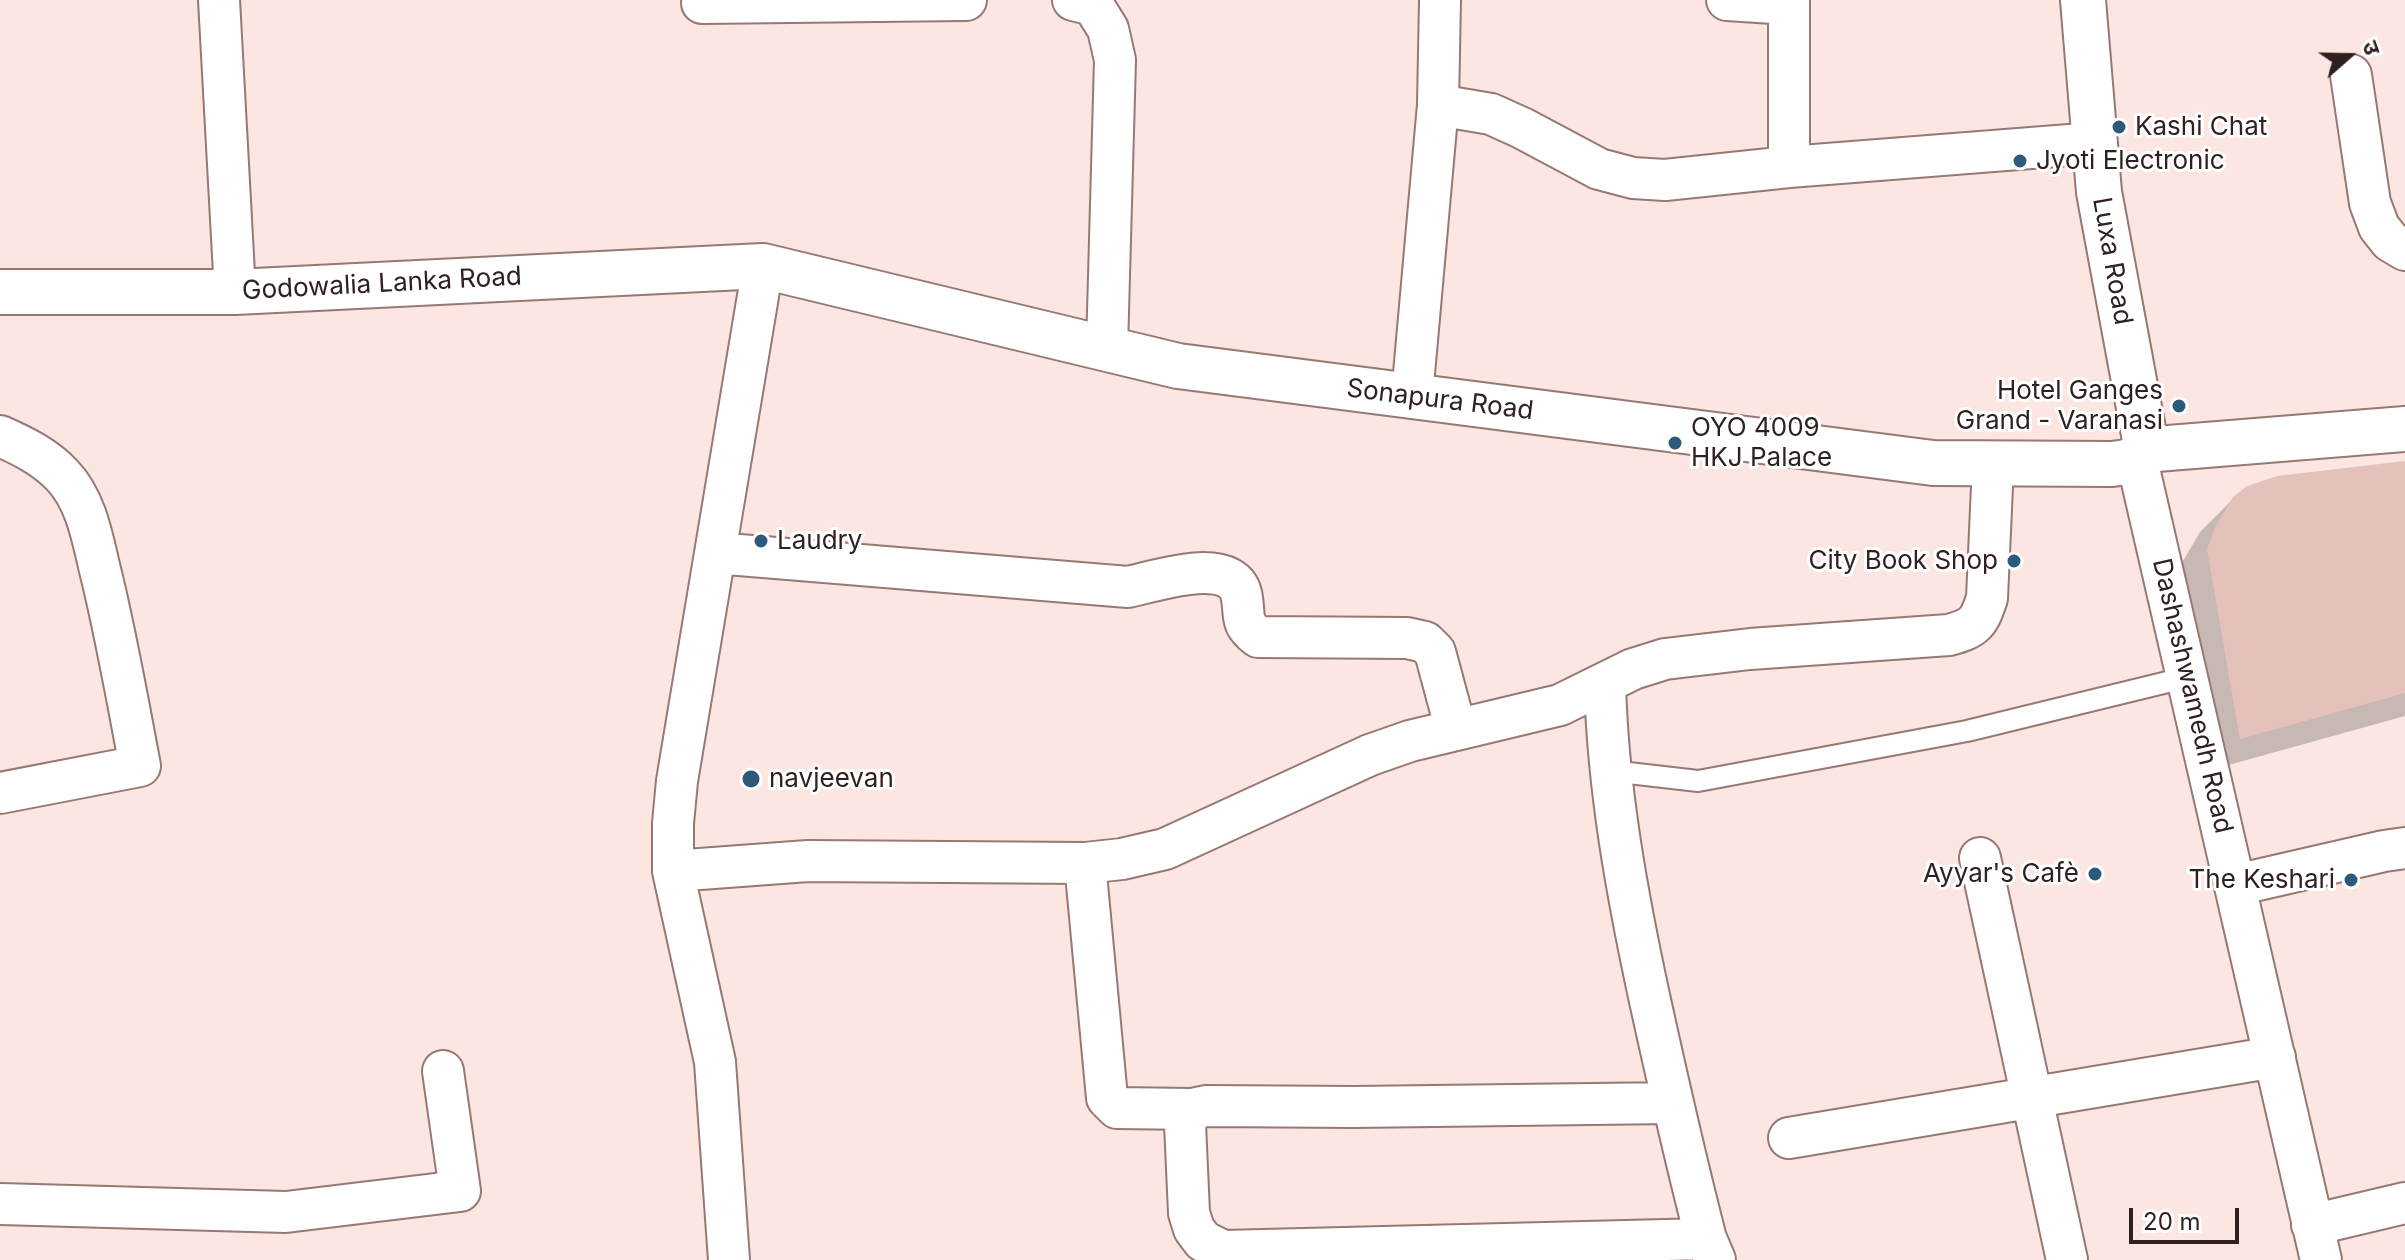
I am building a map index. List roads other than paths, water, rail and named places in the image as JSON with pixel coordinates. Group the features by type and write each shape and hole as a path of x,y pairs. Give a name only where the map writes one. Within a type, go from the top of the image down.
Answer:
{"street":[{"path":"219,0 235,292"},
{"path":"702,3 966,0"},
{"path":"1073,0 1093,5 1108,29 1115,60 1107,348"},
{"path":"1412,396 1438,105 1440,0"},
{"path":"1727,0 1789,2 1789,167"},
{"name":"Luxa Road","path":"2083,0 2099,192 2144,429 2136,457"},
{"path":"2351,75 2370,203 2379,227 2390,241 2405,250"},
{"path":"1438,105 1491,114 1599,169 1633,178 1665,180 2095,143"},
{"path":"729,1260 715,1062 673,871 673,823 677,781 763,266"},
{"name":"Godowalia Lanka Road","path":"0,292 235,292 763,266"},
{"name":"Sonapura Road","path":"763,266 1178,366 1933,463 1993,464 2136,457 2405,429"},
{"path":"0,436 46,460 76,493 89,525 113,624 140,766 0,793"},
{"name":"Dashashwamedh Road","path":"2136,457 2316,1242"},
{"path":"673,871 808,861 1085,863 1122,859 1165,849 1370,755 1410,741 1560,705 1633,669 1665,659 1750,649 1949,635 1969,629 1981,617 1987,598 1993,464"},
{"path":"715,553 1128,587 1174,576 1224,574 1242,595 1242,614 1247,629 1258,637 1407,638 1425,642 1435,652 1456,730"},
{"path":"1192,1109 1185,1124 1189,1213 1194,1229 1203,1241 1225,1255 1710,1249 1672,1103 1633,921 1611,771 1605,684"},
{"path":"2236,885 2405,848"},
{"path":"1980,858 2067,1260"},
{"path":"1085,863 1107,1098 1117,1108 1672,1103"},
{"path":"1789,1138 2275,1057"},
{"path":"0,1204 286,1212 460,1191 443,1071"},
{"path":"2316,1242 2405,1203"}],"lane":[{"path":"1611,771 1698,781 1967,731 2188,677"}],"place":[{"name":"Kashi Chat","path":"2119,127"},
{"name":"Jyoti Electronic","path":"2020,161"},
{"name":"Hotel Ganges Grand - Varanasi","path":"2179,406"},
{"name":"OYO 4009 HKJ Palace","path":"1675,443"},
{"name":"Laudry","path":"761,541"},
{"name":"City Book Shop","path":"2014,561"},
{"name":"navjeevan","path":"751,779"},
{"name":"Ayyar's Cafè","path":"2095,874"},
{"name":"The Keshari","path":"2351,880"}]}
